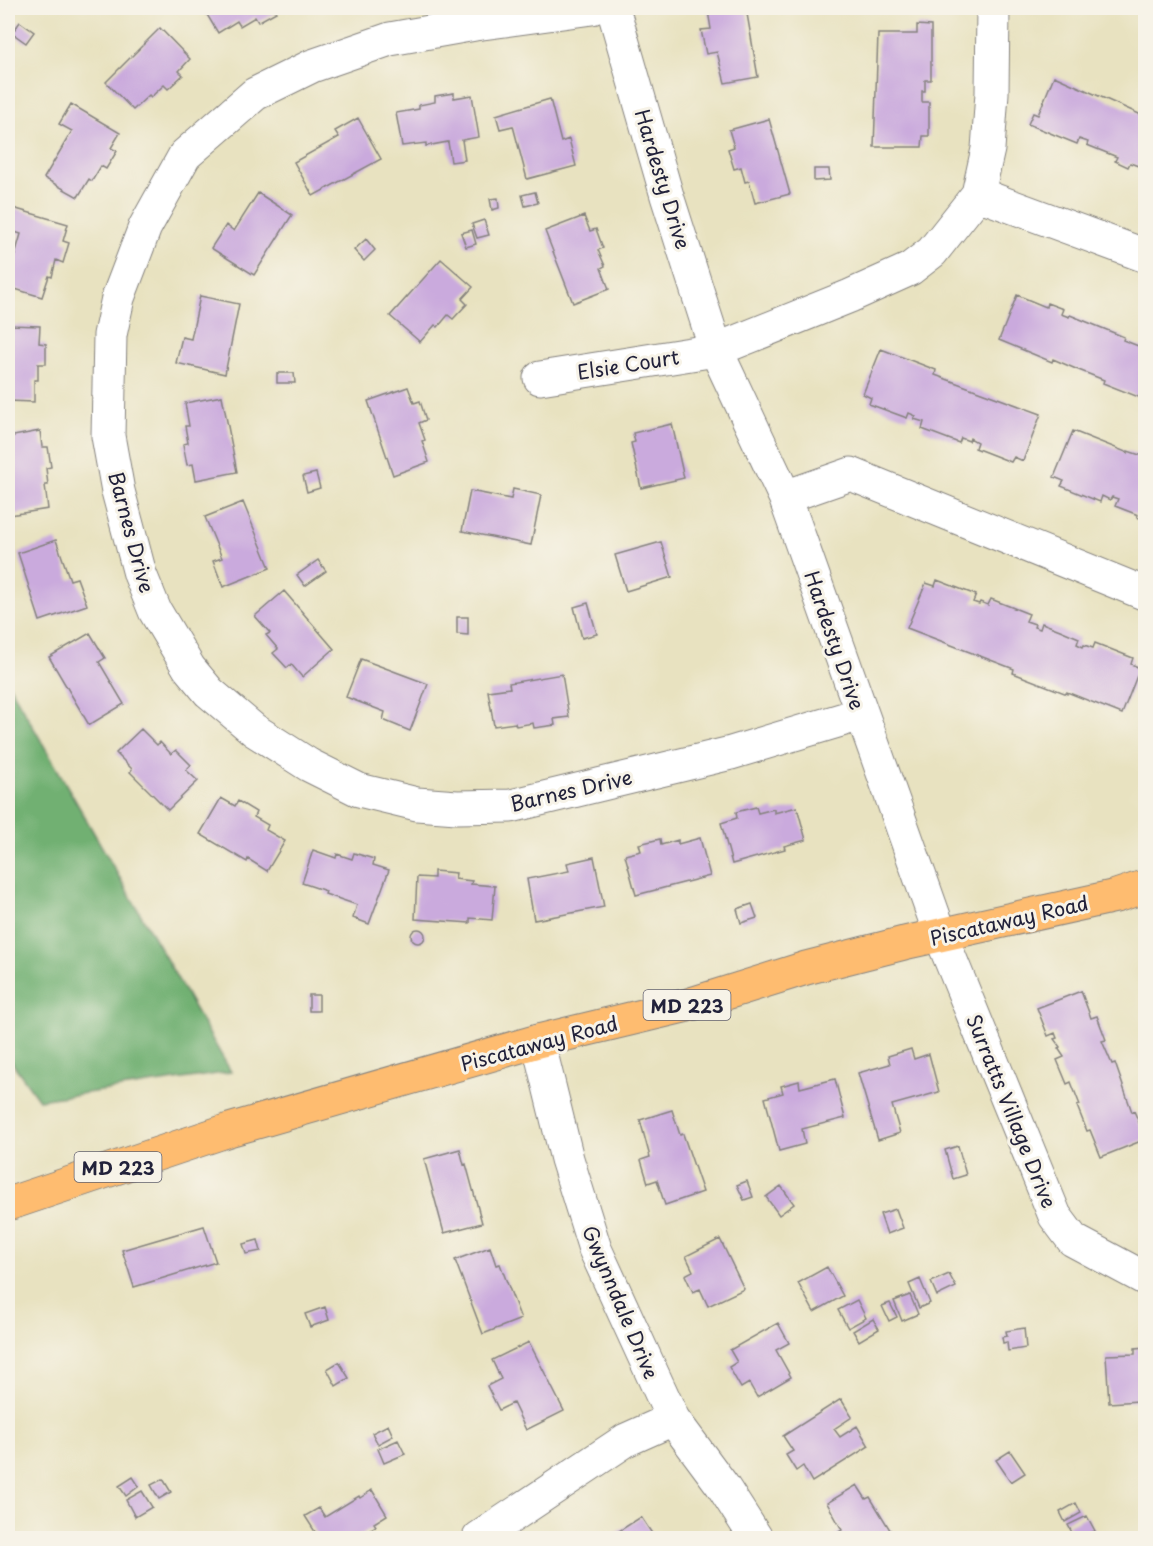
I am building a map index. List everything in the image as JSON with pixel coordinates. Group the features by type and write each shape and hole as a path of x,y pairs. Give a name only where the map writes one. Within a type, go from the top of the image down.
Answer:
{"main road":[{"name":"Piscataway Road","path":"8,1204 229,1130 538,1041 688,1005 806,968 904,943 1116,896 1146,886"}],"street":[{"name":"Barnes Drive","path":"592,8 475,24 390,39 312,66 255,94 185,155 145,227 118,298 110,335 108,436 118,491 140,574 155,611 189,668 209,692 254,730 309,765 359,790 417,804 457,807 511,806 730,753 861,714"},
{"name":"Hardesty Drive","path":"613,8 667,196 716,350 785,497 941,936"},
{"path":"716,350 910,269 932,252 978,194 988,138 992,93 993,8"},
{"path":"978,194 1142,247"},
{"name":"Elsie Court","path":"540,378 716,350"},
{"path":"785,497 851,474 1146,594"},
{"name":"Surratts Village Drive","path":"941,936 1055,1216 1073,1240 1146,1279"},
{"name":"Gwynndale Drive","path":"538,1041 567,1159 595,1249 673,1419 722,1485 756,1539"},
{"path":"479,1539 626,1440 673,1419"}],"green space":[{"path":"8,683 231,1072 39,1100 8,1057"}],"building":[{"path":"203,8 273,8 276,12 258,22 255,17 240,26 237,21 218,33"},
{"path":"746,8 758,77 725,83 717,52 706,54 701,30 711,29 708,11"},
{"path":"20,22 34,32 26,43 12,33"},
{"path":"917,25 931,26 931,80 925,80 925,91 922,91 922,102 929,102 929,136 923,136 922,147 874,147 878,34 917,34"},
{"path":"160,28 190,59 179,71 183,75 168,89 164,85 133,110 106,82"},
{"path":"1054,76 1146,117 1146,155 1141,167 1130,163 1128,167 1115,161 1117,157 1087,145 1088,142 1079,139 1077,144 1028,124 1033,113 1038,115"},
{"path":"454,93 454,98 472,95 479,137 462,140 465,160 451,162 448,142 426,146 426,143 402,146 396,113 419,109 419,105 435,102 435,96"},
{"path":"550,99 561,142 569,139 576,166 527,179 513,126 500,129 496,115"},
{"path":"71,104 120,133 111,148 117,151 106,169 101,166 92,181 89,179 78,197 44,178 72,131 59,124"},
{"path":"358,118 381,159 313,196 294,162 339,137 335,131"},
{"path":"769,119 790,194 755,203 749,181 745,182 741,167 734,169 728,149 734,147 729,130"},
{"path":"814,169 829,169 830,180 814,181"},
{"path":"535,192 538,203 525,206 522,195"},
{"path":"258,193 292,215 254,275 211,248 226,225 234,231"},
{"path":"498,198 499,208 492,210 490,199"},
{"path":"13,208 68,224 63,241 69,243 63,263 56,260 52,277 49,276 42,297 8,287 8,279 21,234 8,230"},
{"path":"584,216 590,231 596,229 603,248 598,250 605,266 601,268 609,289 573,303 545,231"},
{"path":"484,220 489,235 477,238 472,224"},
{"path":"472,230 476,244 466,247 461,233"},
{"path":"366,239 375,250 364,261 354,250"},
{"path":"441,259 473,287 462,299 467,304 453,319 448,315 438,327 435,325 420,342 390,316"},
{"path":"1017,295 1046,307 1047,303 1063,309 1061,314 1069,317 1070,315 1124,337 1123,340 1146,349 1146,400 1053,359 1052,362 999,340"},
{"path":"200,296 239,304 225,374 176,363 182,337 191,339"},
{"path":"8,325 40,326 39,343 46,344 46,364 38,364 38,380 34,380 34,402 8,401"},
{"path":"881,349 936,370 935,375 1041,414 1023,461 1014,457 1011,462 975,448 977,442 970,438 969,441 961,438 959,443 922,429 924,422 914,419 916,416 909,413 907,418 869,404 871,398 863,394"},
{"path":"277,373 294,373 295,383 277,383"},
{"path":"408,387 414,403 420,401 426,420 419,423 429,462 393,475 368,401"},
{"path":"222,396 237,472 196,480 193,464 187,465 183,444 188,443 185,426 189,426 185,403"},
{"path":"672,424 684,478 641,488 631,443 635,442 633,433"},
{"path":"40,431 42,447 48,447 51,467 46,468 48,485 45,485 48,509 10,515 8,437"},
{"path":"1073,431 1128,453 1128,451 1146,457 1146,521 1137,517 1138,515 1115,506 1118,499 1112,497 1110,500 1102,496 1100,502 1061,486 1064,481 1054,477"},
{"path":"316,473 320,488 307,492 303,476"},
{"path":"513,489 541,495 531,545 462,531 470,491 511,499"},
{"path":"243,502 270,568 223,587 213,561 222,558 205,517"},
{"path":"56,540 70,580 77,578 87,605 40,621 18,553"},
{"path":"661,542 672,577 626,591 615,555"},
{"path":"318,560 326,571 305,586 297,575"},
{"path":"937,580 976,595 973,602 988,605 991,599 1029,614 1026,621 1035,624 1034,627 1040,629 1042,623 1060,630 1079,638 1077,644 1083,647 1084,645 1093,648 1095,643 1133,658 1131,664 1140,668 1122,714 1013,673 1014,669 907,628 926,583 935,586"},
{"path":"284,591 334,649 302,677 291,664 287,668 273,653 278,649 266,635 270,633 255,616"},
{"path":"588,603 597,634 582,638 574,607"},
{"path":"457,617 468,617 468,635 457,634"},
{"path":"90,633 105,658 99,662 124,704 89,725 49,657"},
{"path":"361,659 428,684 410,731 383,720 385,712 346,697"},
{"path":"562,674 569,717 554,719 555,725 534,728 533,723 494,726 488,691 510,688 509,683"},
{"path":"141,729 157,745 160,742 171,754 176,750 191,765 186,770 198,781 168,810 130,772 132,769 116,753"},
{"path":"221,798 235,806 238,801 256,812 254,817 268,825 266,830 285,841 267,871 200,834"},
{"path":"756,807 758,813 774,809 774,813 797,807 806,840 784,846 785,849 732,864 721,823 737,818 736,812"},
{"path":"700,838 710,876 636,895 625,855 641,851 639,844 660,839 661,845 678,840 678,844"},
{"path":"313,850 336,858 337,854 352,859 354,853 374,859 373,865 389,870 369,924 353,918 357,905 302,883"},
{"path":"594,857 604,907 534,920 527,879 569,871 567,863"},
{"path":"434,871 456,873 455,879 472,881 471,884 495,886 492,920 470,918 470,923 415,919 417,877 434,878"},
{"path":"752,904 757,918 741,923 737,909"},
{"path":"415,929 421,929 425,936 421,943 415,943 411,939 411,933"},
{"path":"1081,991 1091,1018 1097,1016 1106,1040 1102,1041 1112,1064 1115,1063 1132,1112 1134,1111 1146,1139 1101,1157 1077,1106 1080,1105 1071,1082 1067,1084 1057,1060 1064,1057 1054,1039 1057,1038 1055,1033 1048,1036 1037,1008"},
{"path":"309,995 319,995 319,1011 309,1011"},
{"path":"911,1049 914,1059 929,1054 939,1092 892,1105 900,1133 878,1140 858,1073 890,1064 888,1056"},
{"path":"835,1079 845,1118 802,1129 805,1144 779,1151 765,1098 783,1093 781,1086 799,1081 800,1088"},
{"path":"672,1110 680,1135 683,1134 703,1192 665,1205 657,1180 648,1183 641,1160 650,1157 640,1120"},
{"path":"958,1146 966,1175 953,1179 945,1150"},
{"path":"460,1149 482,1223 444,1233 424,1159"},
{"path":"747,1181 753,1197 744,1200 737,1185"},
{"path":"781,1186 794,1204 779,1215 766,1197"},
{"path":"896,1209 903,1228 887,1234 880,1214"},
{"path":"204,1226 216,1262 134,1287 122,1250"},
{"path":"720,1239 744,1289 708,1306 700,1289 693,1292 685,1275 693,1271 686,1256"},
{"path":"258,1240 261,1251 246,1254 243,1244"},
{"path":"490,1247 496,1265 500,1264 521,1319 483,1334 455,1260"},
{"path":"827,1267 843,1296 814,1312 798,1283"},
{"path":"949,1274 956,1287 937,1296 931,1282"},
{"path":"920,1279 930,1303 919,1308 909,1284"},
{"path":"910,1295 918,1314 902,1321 894,1301"},
{"path":"857,1300 866,1318 848,1328 838,1310"},
{"path":"890,1303 897,1317 889,1321 882,1306"},
{"path":"325,1307 329,1320 310,1327 305,1314"},
{"path":"873,1319 879,1329 859,1341 853,1331"},
{"path":"778,1323 789,1343 776,1350 791,1377 757,1397 749,1383 741,1388 729,1367 737,1362 730,1350"},
{"path":"1024,1328 1026,1348 1008,1351 1007,1342 1003,1343 1002,1337 1007,1336 1006,1331"},
{"path":"529,1342 564,1411 526,1430 513,1403 499,1410 487,1386 501,1379 492,1360"},
{"path":"1146,1347 1146,1396 1139,1396 1139,1401 1109,1403 1106,1355 1135,1354 1135,1348"},
{"path":"339,1362 349,1378 336,1386 327,1369"},
{"path":"841,1399 852,1417 834,1429 840,1437 857,1426 869,1446 812,1482 803,1466 796,1471 786,1455 793,1451 783,1436"},
{"path":"388,1425 393,1436 378,1444 372,1433"},
{"path":"398,1440 405,1454 384,1463 378,1449"},
{"path":"1010,1451 1025,1473 1011,1482 996,1460"},
{"path":"133,1477 139,1486 126,1496 119,1486"},
{"path":"163,1479 171,1492 159,1499 151,1485"},
{"path":"857,1485 866,1499 870,1497 895,1538 836,1538 834,1535 842,1530 827,1503"},
{"path":"372,1490 387,1515 374,1523 376,1526 356,1538 319,1538 305,1516 319,1508 325,1517"},
{"path":"142,1491 152,1507 135,1517 126,1500"},
{"path":"1076,1503 1081,1513 1065,1522 1060,1512"},
{"path":"1087,1516 1095,1531 1075,1538 1068,1525"},
{"path":"641,1517 655,1538 608,1538"}]}
